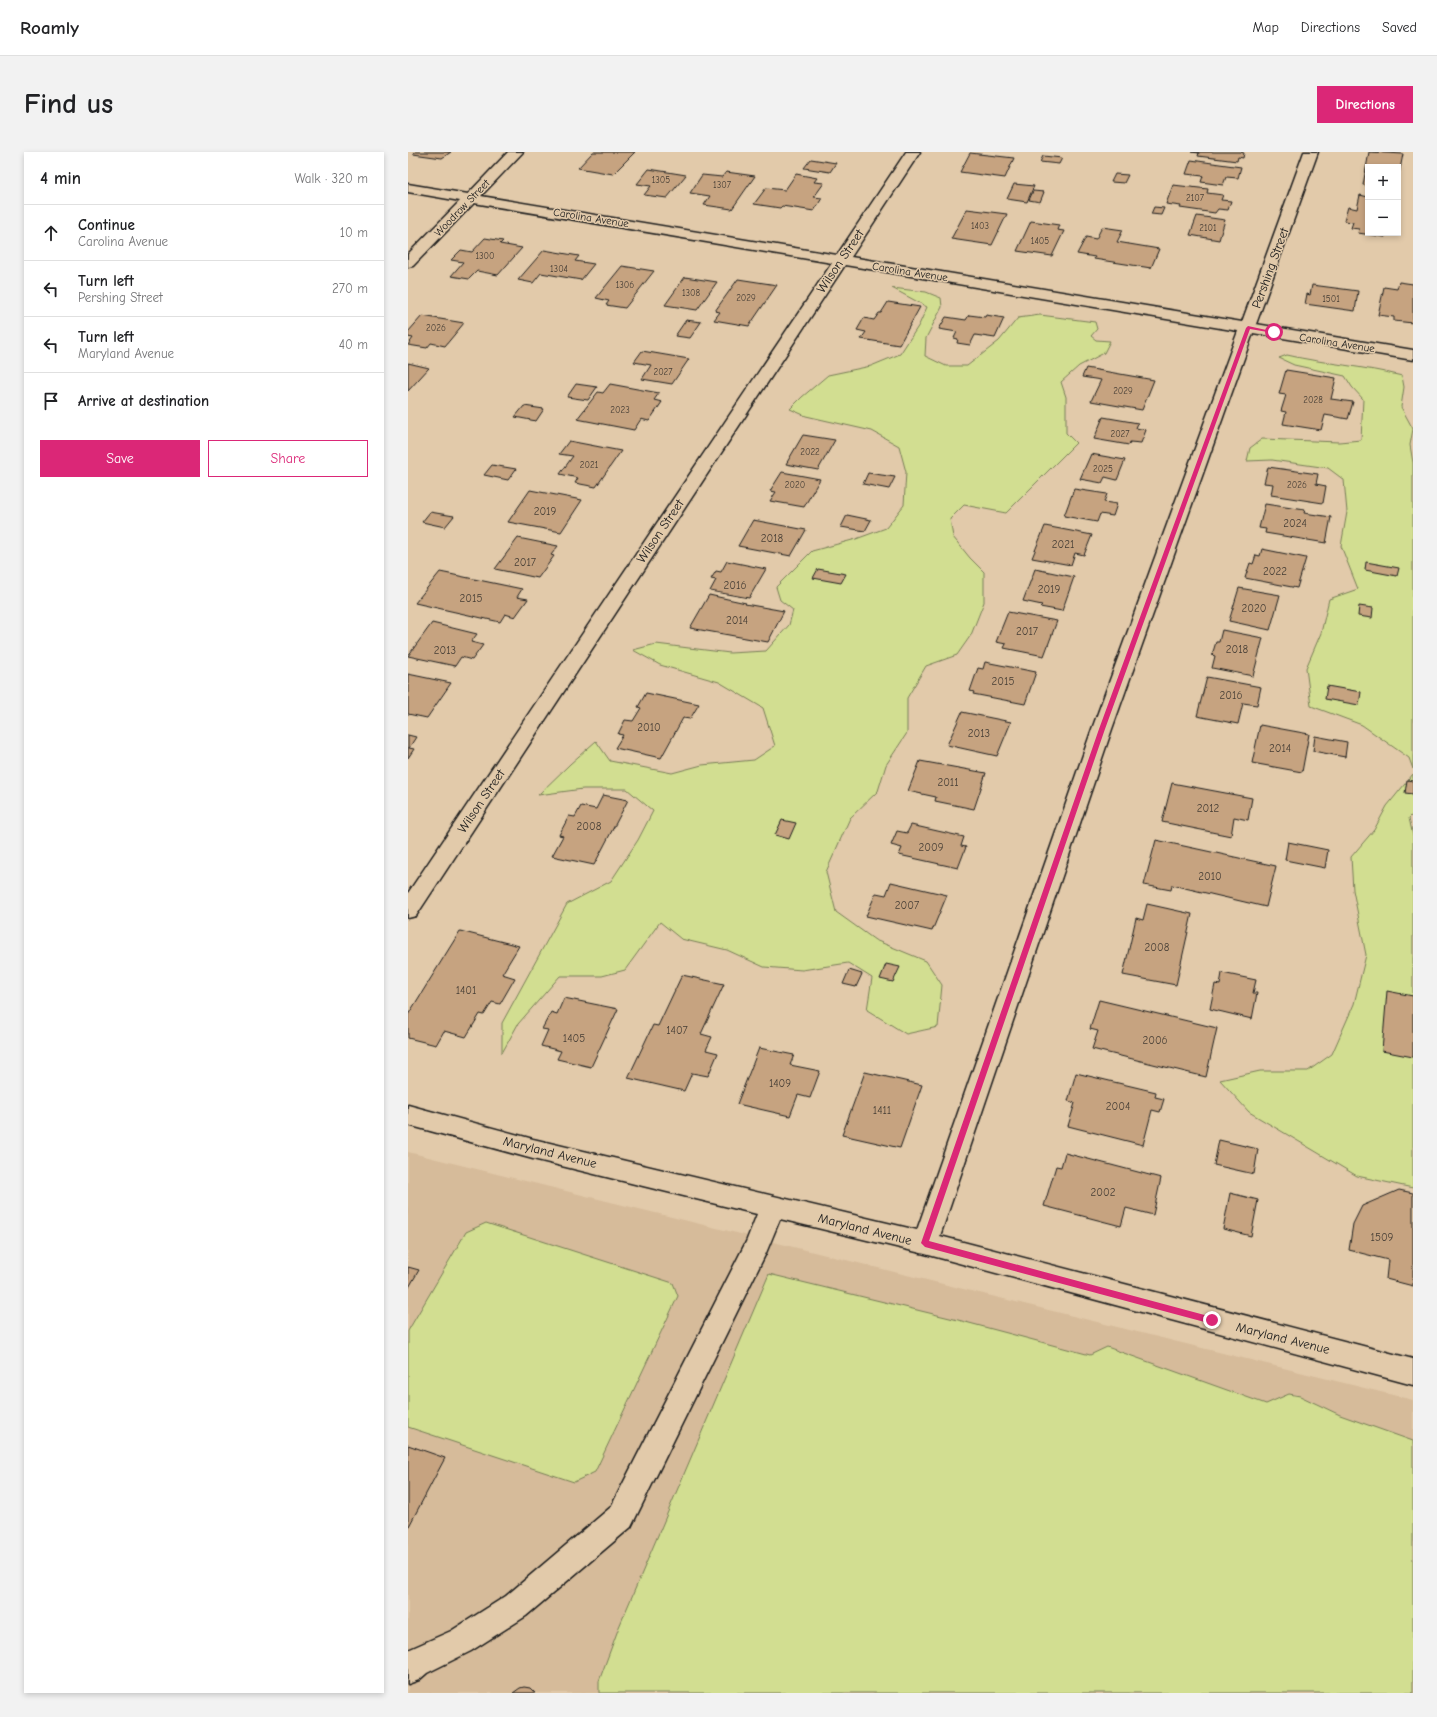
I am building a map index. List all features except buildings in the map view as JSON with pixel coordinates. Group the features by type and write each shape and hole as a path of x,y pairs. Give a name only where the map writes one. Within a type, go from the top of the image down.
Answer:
{"street":[{"name":"Woodrow Street","path":"408,263 516,152"},
{"name":"Wilson Street","path":"408,910 913,152"},
{"name":"Pershing Street","path":"925,1243 1102,729 1311,152"},
{"name":"Carolina Avenue","path":"408,188 1413,355"},
{"name":"Maryland Avenue","path":"408,1115 533,1149 925,1243 1413,1372"},
{"path":"408,1669 416,1662 461,1641 516,1606 621,1517 757,1245 773,1206"}],"shaded area":[{"path":"408,1152 1413,1400 1413,1693 408,1693"}],"green space":[{"path":"892,288 926,292 941,298 942,307 926,338 925,356 946,366 967,366 999,341 1018,318 1040,315 1095,322 1097,329 1091,336 1096,340 1110,341 1104,353 1079,366 1061,382 1066,397 1066,433 1076,443 1006,513 964,505 950,519 953,537 984,572 984,602 971,635 957,655 926,666 907,698 907,733 886,765 878,791 850,818 826,872 836,912 875,940 926,961 942,985 938,1027 906,1034 867,1010 872,978 848,963 802,970 764,967 727,950 681,939 660,922 625,970 602,976 560,976 518,1024 502,1053 502,1023 567,904 611,881 638,840 653,811 627,789 583,789 538,795 596,741 610,761 672,773 702,765 754,760 775,746 763,708 719,682 660,665 633,650 656,644 730,653 766,651 789,625 793,610 780,600 776,587 812,551 856,539 886,528 904,505 906,472 899,446 872,431 806,416 790,409 828,375 871,366 900,354 919,325 927,307"},
{"path":"1287,355 1402,376 1404,387 1401,407 1413,429 1410,445 1413,463 1413,769 1409,758 1362,725 1311,706 1306,668 1321,633 1329,599 1358,589 1341,546 1347,512 1344,480 1328,468 1272,460 1247,461 1250,448 1262,439 1339,442 1361,440 1363,399 1352,387 1345,376 1294,365 1279,358"},
{"path":"1413,774 1413,814 1409,818 1413,836 1413,1188 1357,1176 1249,1112 1220,1080 1260,1071 1308,1071 1332,1054 1354,1004 1366,955 1353,890 1351,857 1374,830 1387,806"},
{"path":"486,1223 673,1283 678,1296 595,1472 574,1482 408,1427 408,1331 466,1232"},
{"path":"769,1274 958,1320 1090,1355 1107,1347 1266,1404 1289,1394 1300,1396 1340,1415 1413,1441 1413,1693 599,1693 599,1681 619,1627"}],"route":[{"path":"1212,1320 925,1243 1102,729 1248,328 1274,332"}]}
